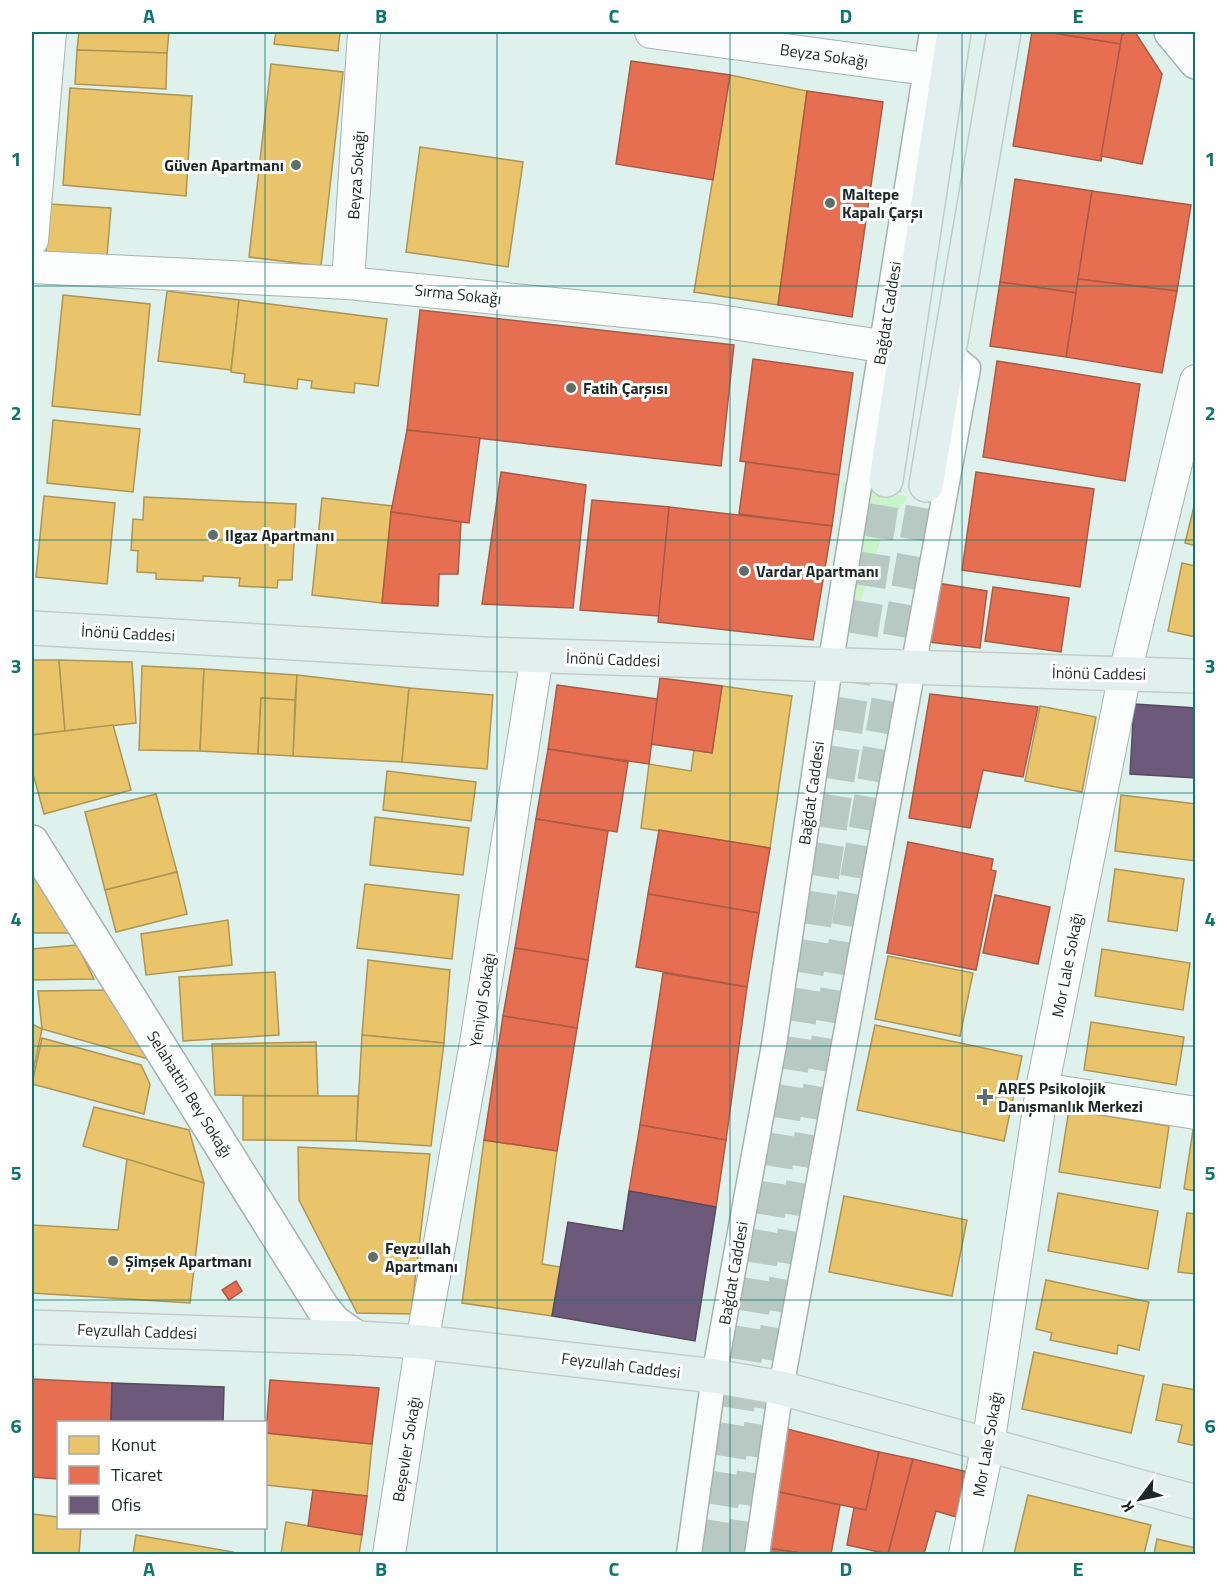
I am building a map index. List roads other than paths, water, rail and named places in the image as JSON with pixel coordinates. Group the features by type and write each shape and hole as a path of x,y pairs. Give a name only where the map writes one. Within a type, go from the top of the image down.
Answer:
{"main road":[{"name":"Bağdat Caddesi","path":"886,480 954,32"},
{"path":"926,485 1004,32"},
{"path":"1171,32 1196,62"},
{"name":"İnönü Caddesi","path":"32,628 537,656 830,667 1196,676"},
{"name":"Selahattin Bey Sokağı","path":"32,842 322,1307 334,1322 357,1338"},
{"name":"Feyzullah Caddesi","path":"32,1328 422,1342 714,1376 781,1388 1196,1502"}],"street":[{"path":"32,240 50,32"},
{"name":"Beyza Sokağı","path":"348,282 364,32"},
{"name":"Beyza Sokağı","path":"651,32 926,69"},
{"name":"Bağdat Caddesi","path":"689,1554 714,1376 774,1045 830,667 932,32"},
{"name":"Sırma Sokağı","path":"32,267 348,282 713,320 881,346"},
{"path":"757,1554 781,1388 968,368 948,352"},
{"name":"Mor Lale Sokağı","path":"965,1554 988,1444 1042,1089 1125,673 1196,381"},
{"name":"Yeniyol Sokağı","path":"422,1342 476,1043 537,656"},
{"path":"1042,1089 1196,1113"},
{"name":"Beşevler Sokağı","path":"389,1554 422,1342"}],"tunnel":[{"path":"714,1554 886,480"},
{"path":"741,1554 765,1396 926,485"}],"place":[{"name":"Güven Apartmanı","path":"296,165"},
{"name":"Maltepe Kapalı Çarşı","path":"830,203"},
{"name":"Fatih Çarşısı","path":"571,388"},
{"name":"Ilgaz Apartmanı","path":"213,535"},
{"name":"Vardar Apartmanı","path":"744,571"},
{"name":"ARES Psikolojik Danışmanlık Merkezi","path":"985,1097"},
{"name":"Feyzullah Apartmanı","path":"373,1257"},
{"name":"Şimşek Apartmanı","path":"113,1261"}]}
